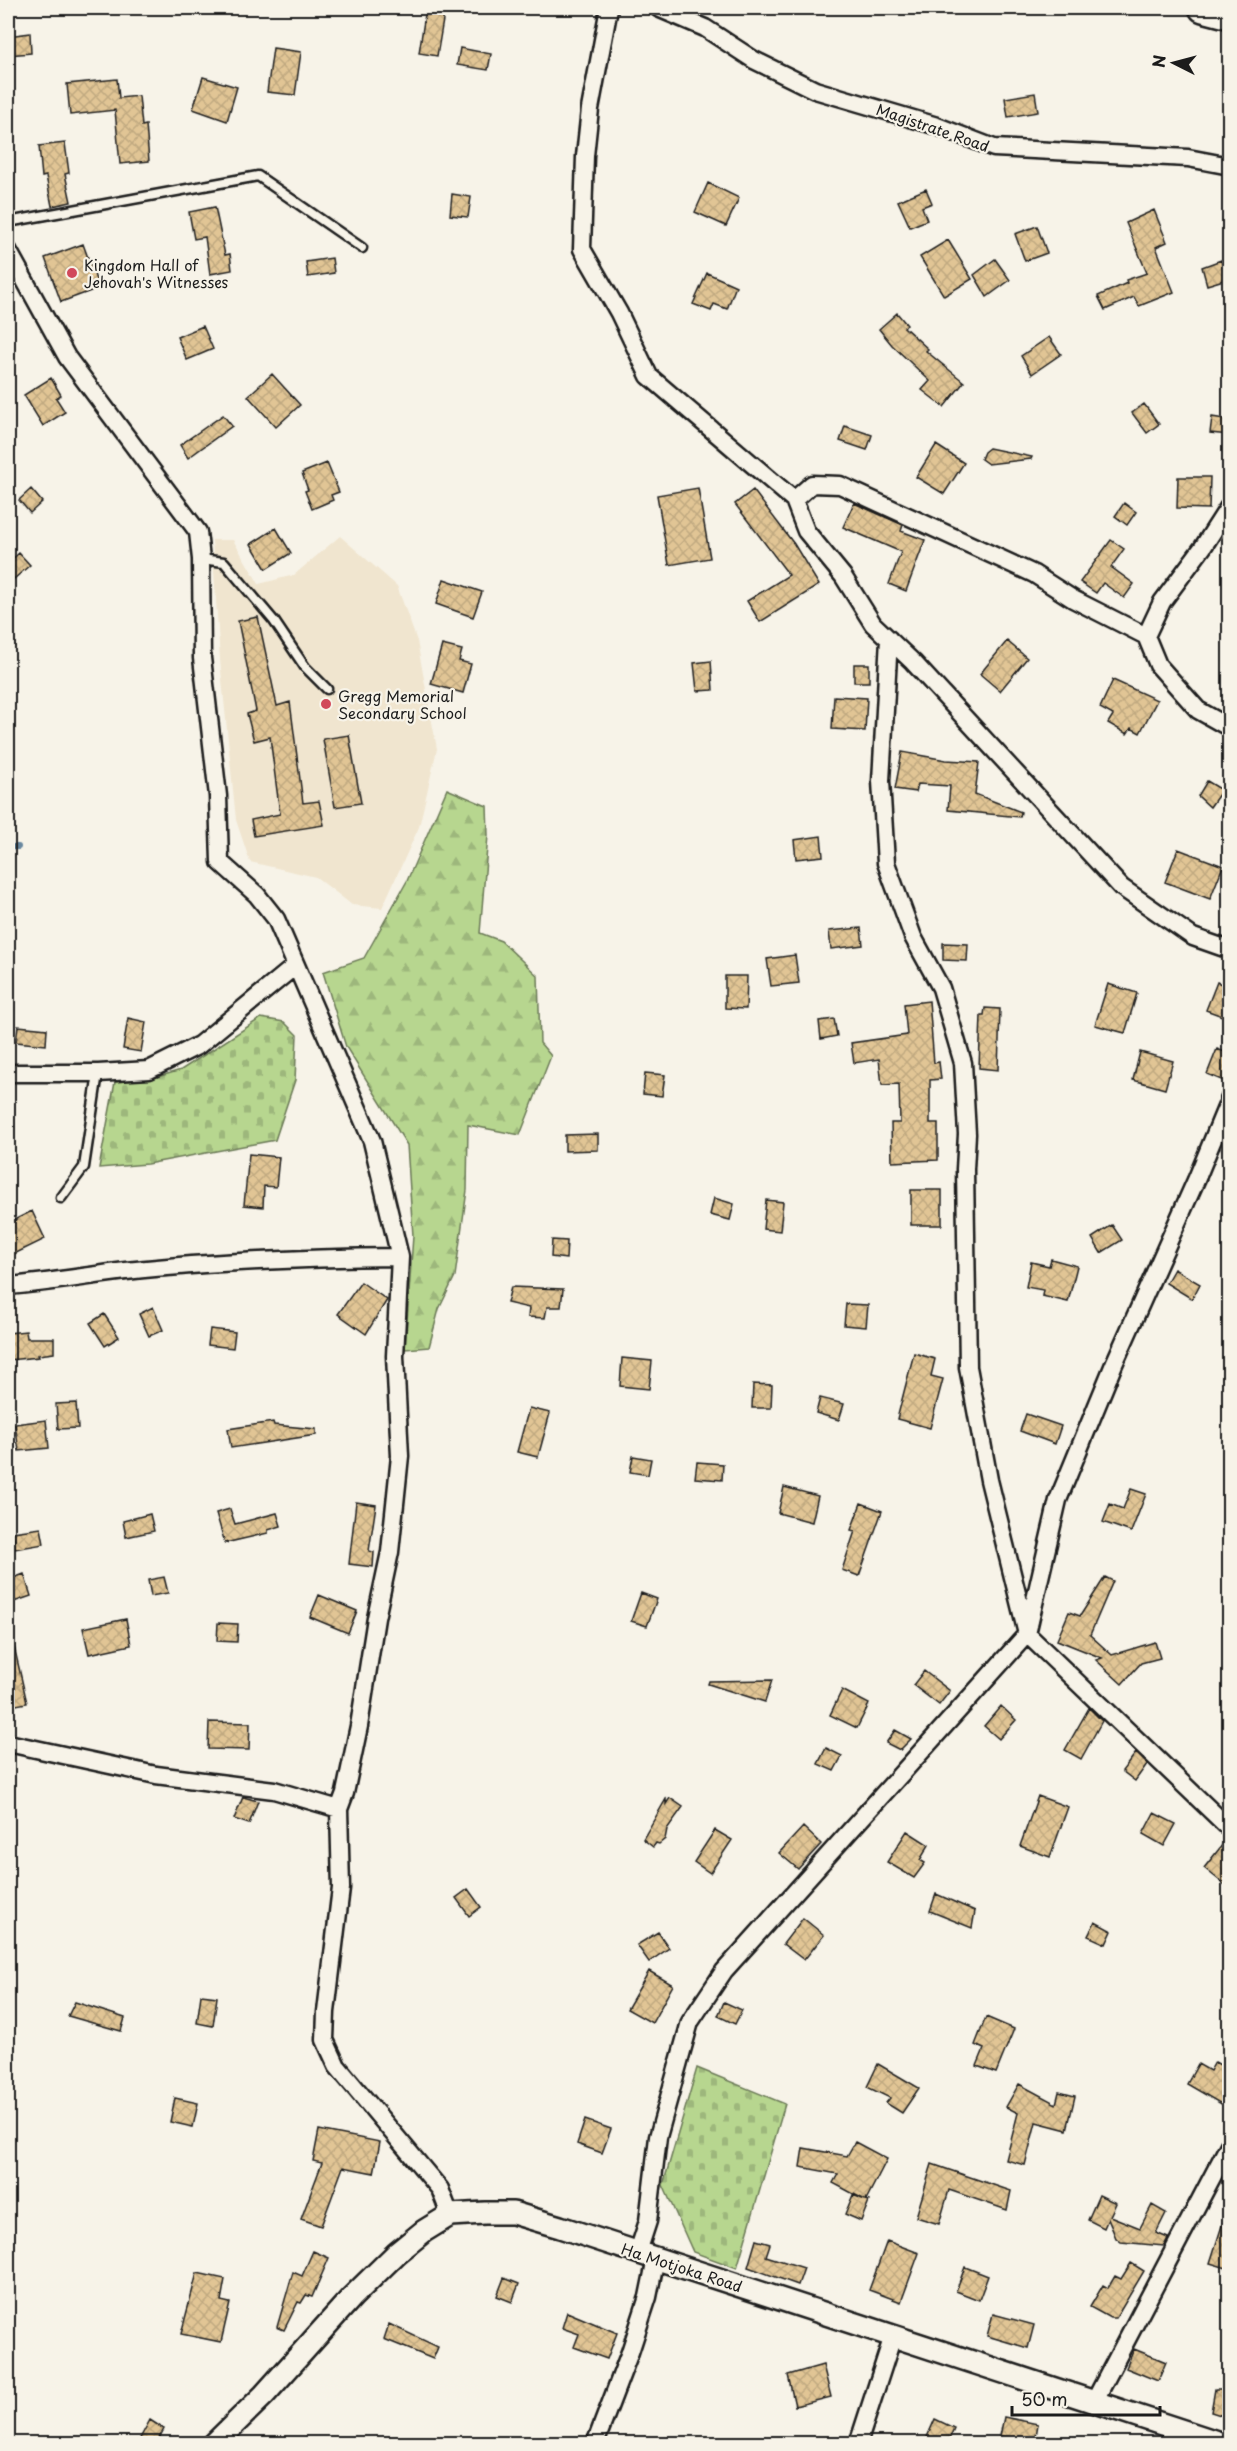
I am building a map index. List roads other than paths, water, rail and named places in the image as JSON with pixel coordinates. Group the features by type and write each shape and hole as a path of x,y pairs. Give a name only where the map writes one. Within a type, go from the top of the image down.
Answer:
{"main road":[{"path":"1203,8 1230,15"}],"street":[{"path":"609,8 589,121 582,249 619,313 649,376 794,500 806,531 843,576 873,624 913,662 1121,887 1193,938 1230,950"},
{"name":"Magistrate Road","path":"658,8 705,28 754,60 815,90 937,126 994,148 1188,158 1230,166"},
{"path":"8,250 67,357 198,532 201,559 202,658 218,796 220,862 257,895 276,919 372,1141 400,1257 395,1356 400,1456 391,1541 359,1726 345,1793 339,1809 340,1888 325,2040 337,2066 440,2189 450,2215"},
{"path":"794,500 812,484 840,486 1034,574 1073,599 1146,636 1158,665 1198,710 1230,728"},
{"path":"1146,636 1162,602 1203,547 1230,505"},
{"path":"889,639 881,781 886,863 913,937 941,988 963,1063 967,1134 965,1169 968,1367 989,1480 1027,1634 1230,1829"},
{"path":"8,1073 98,1073 149,1070 199,1045 295,966"},
{"path":"595,2444 630,2352 648,2296 648,2221 658,2137 690,2022 724,1971 1027,1634 1058,1500 1114,1364 1222,1136 1230,1098"},
{"path":"8,1286 125,1271 206,1264 297,1258 400,1257"},
{"path":"8,1743 156,1775 274,1790 339,1809"},
{"path":"1094,2402 1230,2143"},
{"name":"Ha Motjoka Road","path":"214,2444 264,2395 352,2297 424,2231 450,2215 513,2213 1223,2444"},
{"path":"858,2444 893,2336"}],"lane":[{"path":"8,222 258,176 362,248"},
{"path":"201,559 224,562 274,621 304,667 327,689"},
{"path":"61,1198 84,1167 98,1073"}],"waterway":[{"path":"8,847 18,847"}],"place":[{"name":"Kingdom Hall of Jehovah's Witnesses","path":"72,273"},
{"name":"Gregg Memorial Secondary School","path":"326,704"}]}
